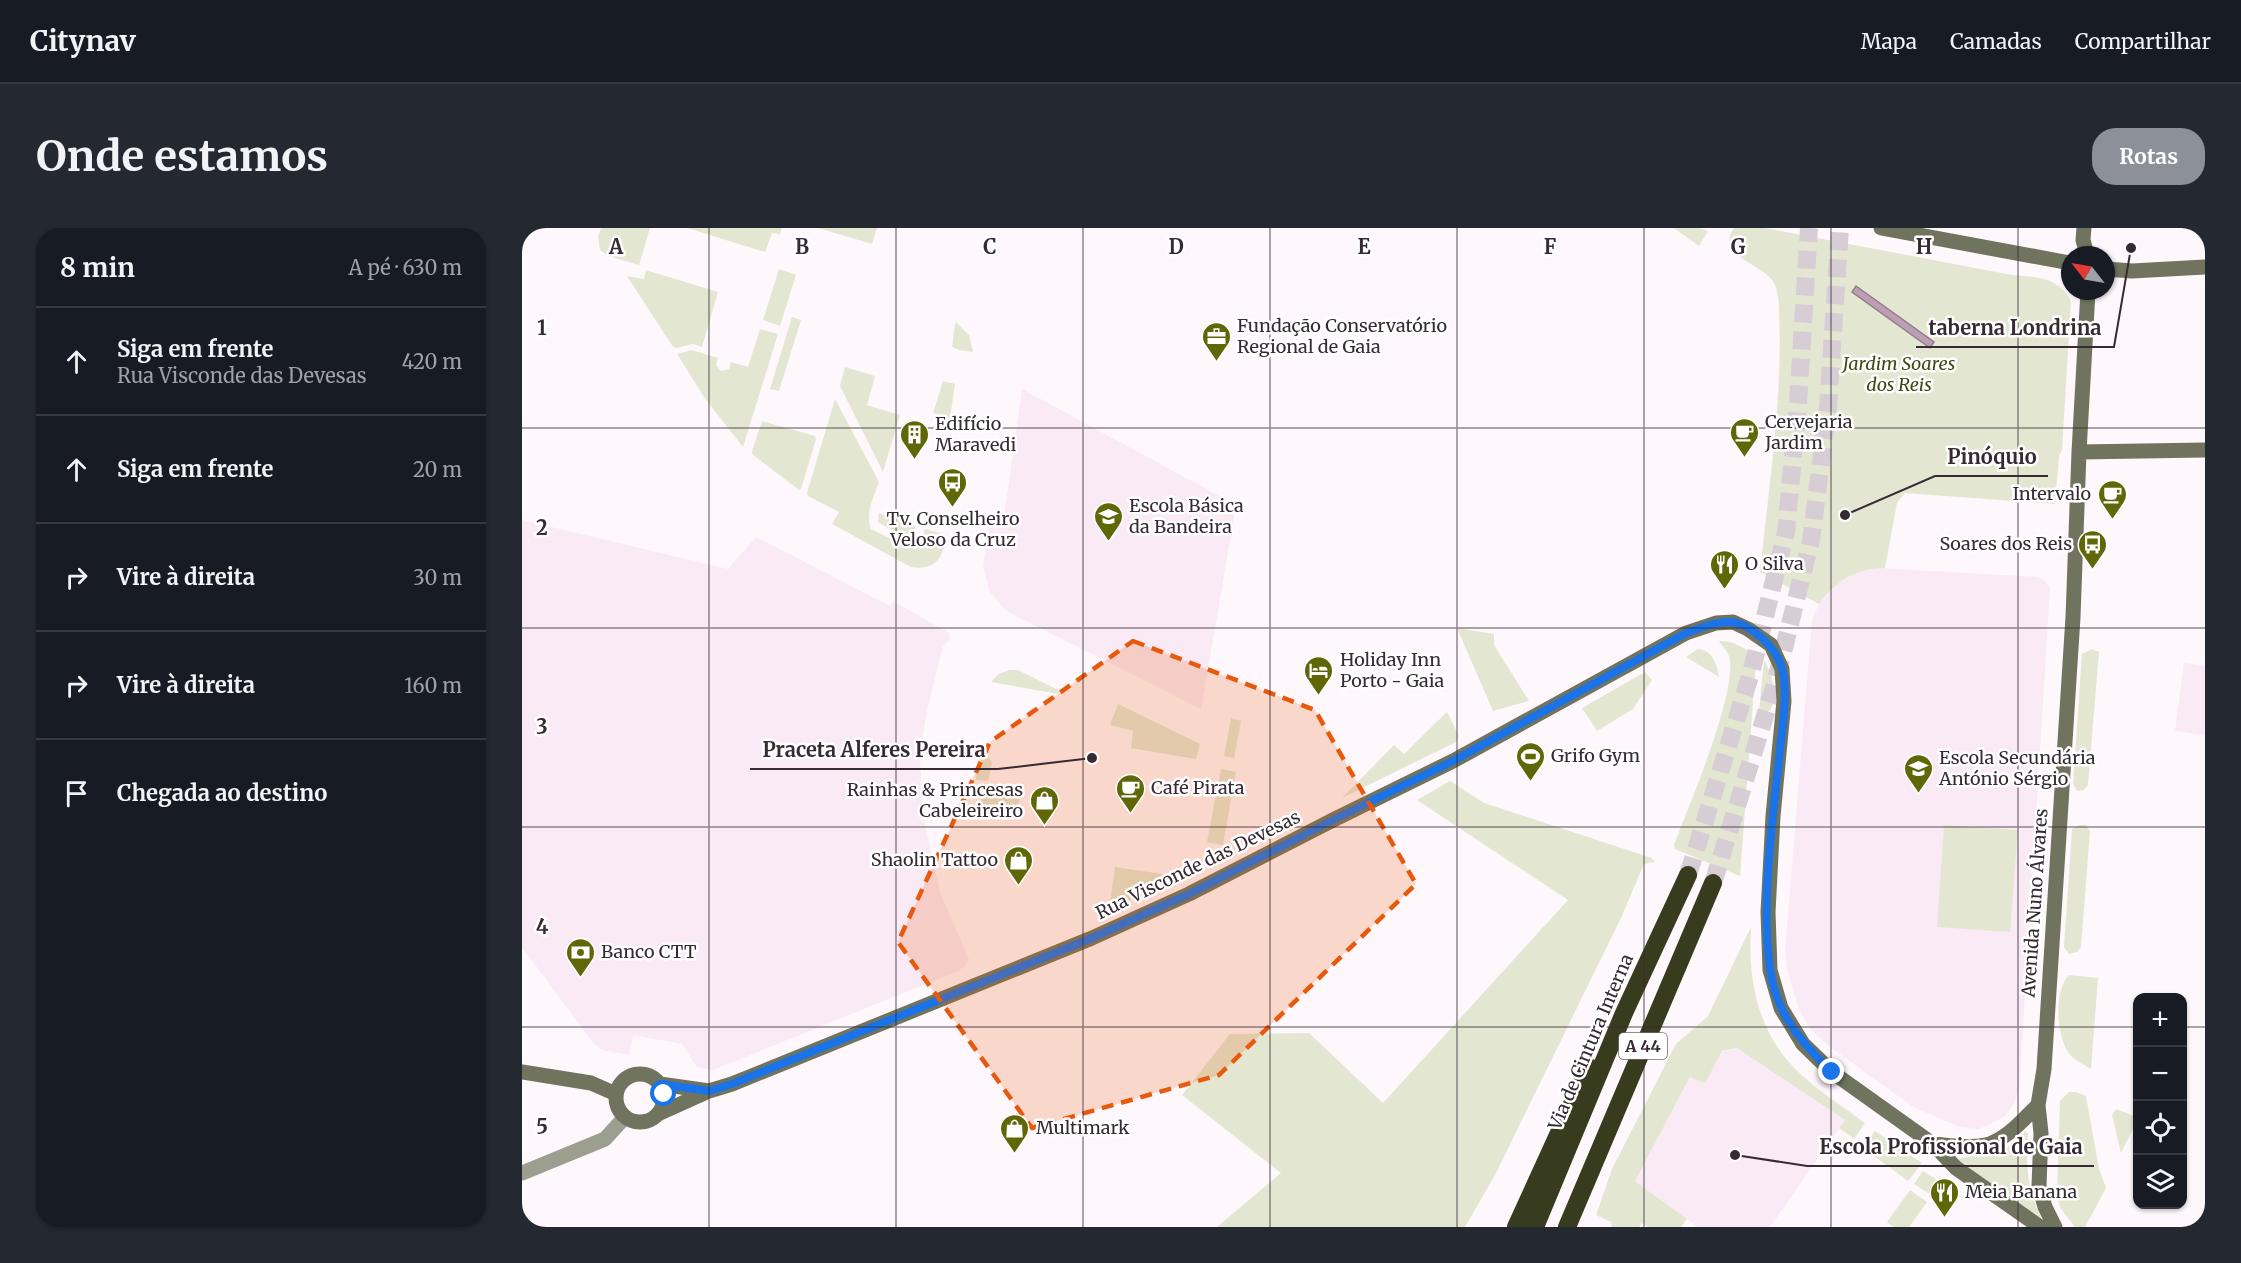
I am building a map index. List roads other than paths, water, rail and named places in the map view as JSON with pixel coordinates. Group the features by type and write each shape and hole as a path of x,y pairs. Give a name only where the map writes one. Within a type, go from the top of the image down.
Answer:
{"highway":[{"name":"Via de Cintura Interna","path":"1535,1227 1624,1013 1688,875"},
{"name":"A 44","path":"1567,1227 1713,884"},
{"path":"1516,1227 1591,1062 1624,1013"}],"main road":[{"path":"1881,228 2061,261"},
{"path":"2084,228 2085,246"},
{"path":"2115,269 2132,271 2205,267"},
{"name":"Avenida Nuno Álvares","path":"2055,1227 2045,1207 2039,1186 2041,1133 2038,1105 2044,1069 2073,617 2087,300"},
{"path":"2079,452 2205,450"},
{"name":"Rua Visconde das Devesas","path":"658,1114 709,1091 732,1084 1092,938 1155,910 1453,761 1686,633 1716,623 1733,622 1771,645 1782,669 1784,701 1773,816 1768,912 1770,970 1781,1008 1803,1044 1832,1072 1932,1144 1956,1168 2040,1227"},
{"path":"522,1072 591,1083 616,1094"},
{"path":"635,1074 647,1074 660,1084 664,1102 658,1114 639,1122 625,1118 617,1107 616,1094 623,1080 635,1074"},
{"name":"Rua Visconde das Devesas","path":"660,1084 709,1091"},
{"path":"1932,1144 1961,1146 1993,1143 2020,1123 2038,1105"}],"street":[{"path":"522,1173 605,1139 625,1118"}],"tunnel":[{"path":"1688,875 1751,673 1786,532 1798,403 1809,228"},
{"path":"1713,883 1775,684 1811,540 1828,407 1840,228"}],"place":[{"name":"taberna Londrina","path":"2131,248"},
{"name":"Fundação Conservatório Regional de Gaia","path":"1216,362"},
{"name":"Cervejaria Jardim","path":"1744,458"},
{"name":"Edifício Maravedi","path":"914,460"},
{"name":"Tv. Conselheiro Veloso da Cruz","path":"953,508"},
{"name":"Pinóquio","path":"1845,515"},
{"name":"Intervalo","path":"2112,520"},
{"name":"Escola Básica da Bandeira","path":"1108,542"},
{"name":"Soares dos Reis","path":"2093,570"},
{"name":"O Silva","path":"1724,590"},
{"name":"Holiday Inn Porto - Gaia","path":"1319,696"},
{"name":"Praceta Alferes Pereira","path":"1092,758"},
{"name":"Grifo Gym","path":"1530,782"},
{"name":"Escola Secundária António Sérgio","path":"1918,794"},
{"name":"Café Pirata","path":"1130,814"},
{"name":"Rainhas & Princesas Cabeleireiro","path":"1044,826"},
{"name":"Shaolin Tattoo","path":"1019,886"},
{"name":"Banco CTT","path":"580,978"},
{"name":"Multimark","path":"1015,1154"},
{"name":"Escola Profissional de Gaia","path":"1735,1155"},
{"name":"Meia Banana","path":"1944,1218"}],"park label":[{"name":"Jardim Soares dos Reis","path":"1899,374"}]}
